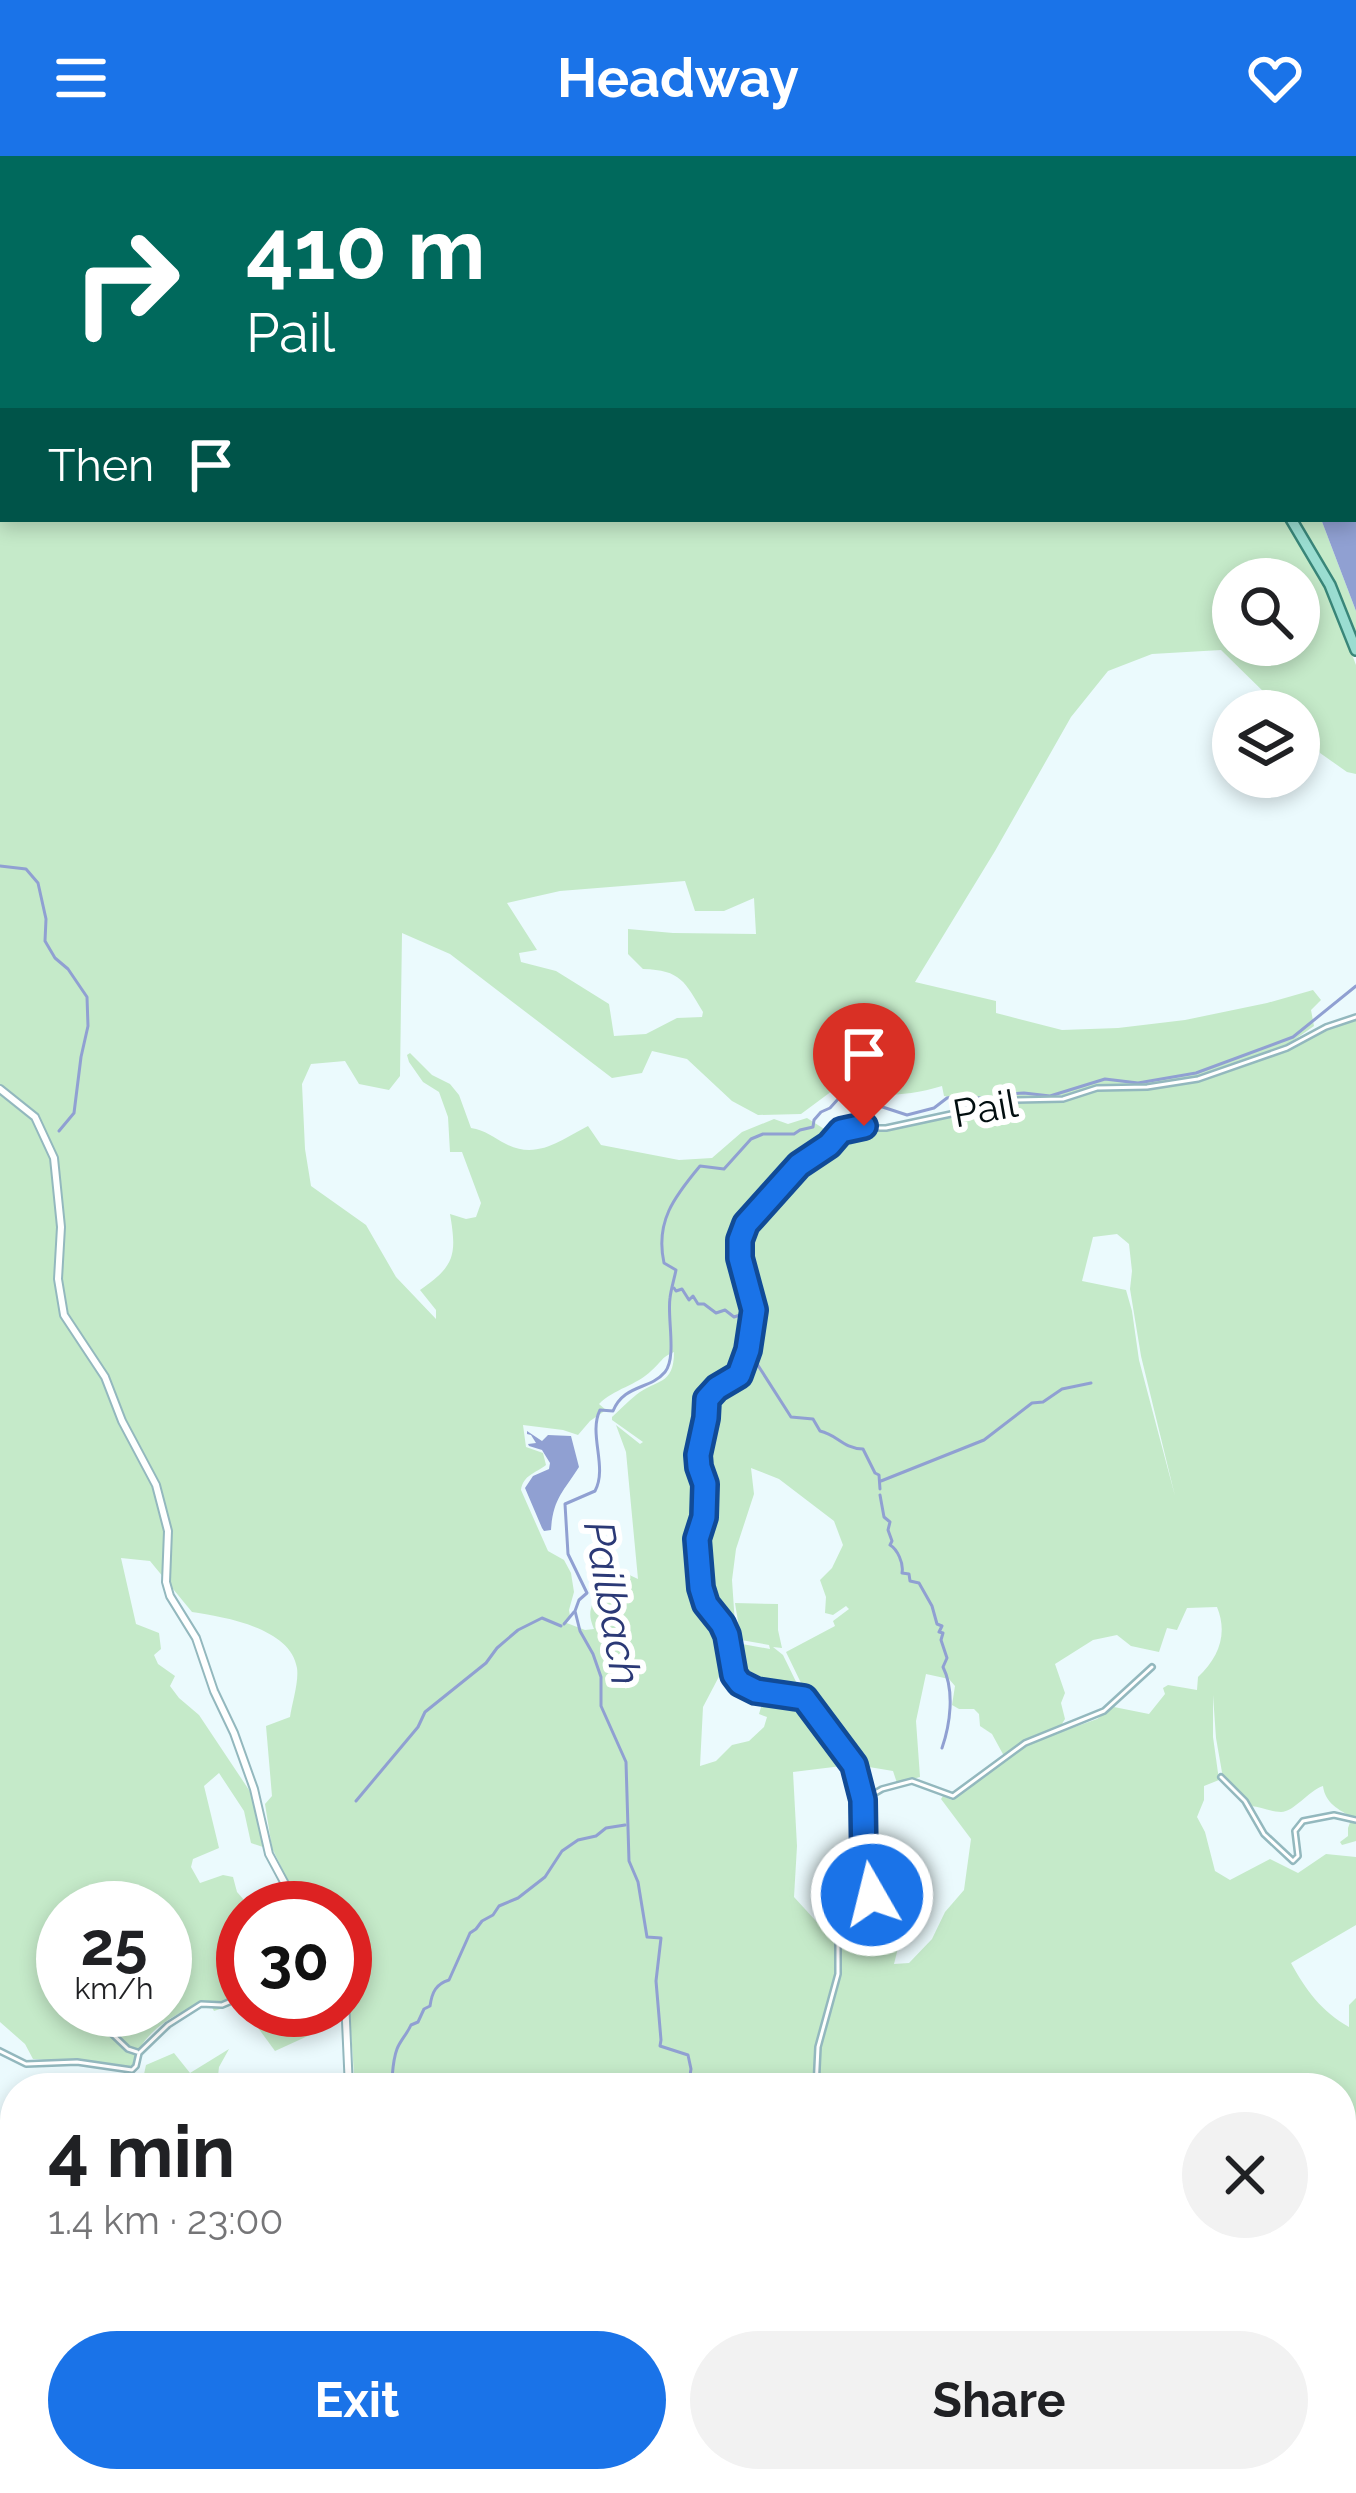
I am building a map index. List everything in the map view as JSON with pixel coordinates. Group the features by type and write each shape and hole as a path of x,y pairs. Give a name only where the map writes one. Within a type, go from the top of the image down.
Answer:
{"main road":[{"path":"1293,522 1330,585 1356,650"}],"street":[{"name":"Pail","path":"872,1895 863,1851 863,1800 854,1765 810,1703 796,1695 756,1691 740,1683 734,1675 727,1635 701,1588 697,1539 704,1517 705,1484 698,1455 707,1399 739,1375 748,1350 754,1310 740,1258 746,1224 783,1179 848,1129 886,1127 1016,1100 1063,1099 1097,1088 1198,1079 1287,1048 1356,1017"},
{"path":"0,1089 34,1117 54,1158 61,1227 58,1279 64,1315 105,1377 156,1484 168,1530 170,1596 193,1629 234,1732 269,1854 283,1881"},
{"path":"863,1800 913,1781 953,1796 1025,1743 1104,1712 1152,1667"},
{"path":"1221,1777 1245,1801 1264,1834 1293,1861 1298,1856 1295,1831 1304,1821 1334,1815 1356,1820"},
{"name":"Pail","path":"817,2073 818,2047 838,1975 838,1936 863,1851"},
{"path":"0,2051 26,2064 77,2062 132,2070 139,2053 168,2025 197,2006 216,2005"},
{"path":"115,2037 139,2053"},
{"path":"347,2037 349,2073"}],"green space":[{"path":"0,522 1286,522 1307,558 1212,558 1212,651 1152,654 1108,671 1071,717 915,982 996,1001 996,1013 1062,1030 1185,1020 1313,990 1321,1000 1311,1010 1314,1026 1261,1056 1356,1017 1356,1841 1340,1842 1348,1836 1352,1817 1330,1801 1323,1786 1291,1809 1278,1812 1251,1806 1223,1778 1213,1695 1213,1737 1219,1780 1204,1786 1197,1817 1215,1871 1230,1880 1270,1859 1298,1873 1326,1854 1356,1857 1356,1925 1291,1963 1315,1999 1349,2027 1349,2005 1356,1998 1356,2073 818,2073 837,1975 817,2045 816,2073 354,2073 351,2037 372,2037 372,1881 288,1881 272,1848 265,1804 272,1796 266,1726 290,1717 297,1674 292,1654 255,1627 192,1612 150,1561 121,1558 136,1624 159,1633 161,1649 154,1655 175,1676 170,1686 199,1715 251,1793 263,1847 251,1843 244,1811 219,1773 204,1786 219,1848 193,1859 191,1867 200,1883 223,1875 234,1881 216,1881 214,2011 209,2001 192,2008 192,1881 36,1881 36,2037 148,2037 132,2067 33,2059 25,2044 0,2022","holes":["685,881 695,911 724,911 754,898 756,934 628,929 628,954 643,969 674,975 703,1012 702,1017 677,1018 646,1034 614,1036 609,1004 556,971 521,962 519,953 537,950 507,903 560,891","402,933 450,954 612,1078 642,1073 652,1051 687,1059 732,1101 758,1115 801,1114 832,1091 887,1095 942,1086 944,1096 988,1104 1017,1096 1073,1095 1016,1100 886,1127 857,1127 841,1131 829,1144 832,1134 807,1118 788,1124 774,1119 742,1132 712,1158 679,1160 601,1145 588,1126 538,1149 506,1144 471,1128 459,1095 410,1053 409,1062 423,1082 439,1092 448,1117 450,1152 462,1152 481,1203 476,1217 450,1214 451,1258 420,1290 436,1310 436,1319 396,1277 366,1225 311,1186 302,1084 311,1064 345,1061 359,1084 389,1090 400,1076","1117,1234 1129,1244 1130,1289 1141,1356 1175,1496 1139,1360 1126,1290 1082,1281 1093,1237","674,1352 671,1371 612,1417 643,1442 616,1425 626,1452 638,1579 591,1557 594,1629 585,1630 564,1622 570,1616 574,1592 571,1573 564,1560 548,1551 521,1490 527,1478 546,1465 543,1453 526,1447 523,1425 578,1435 606,1410 599,1404","751,1468 779,1479 834,1521 843,1545 820,1580 825,1613 849,1609 833,1621 835,1626 786,1652 801,1683 857,1765 893,1771 897,1783 920,1777 916,1721 926,1674 949,1679 955,1686 952,1705 974,1709 980,1726 992,1734 1004,1756 1028,1739 1058,1730 1065,1719 1061,1703 1065,1693 1055,1664 1093,1640 1117,1635 1131,1646 1159,1652 1167,1628 1177,1630 1187,1608 1217,1607 1222,1627 1219,1645 1198,1677 1197,1690 1168,1685 1149,1714 1114,1707 1097,1719 1030,1743 952,1800 943,1796 971,1839 964,1890 945,1912 932,1939 909,1963 894,1964 909,1930 901,1918 916,1885 913,1879 885,1929 881,1926 863,1941 838,1944 837,1972 836,1943 794,1897 793,1772 850,1765 804,1701 770,1695 764,1697 759,1714 767,1717 764,1727 749,1741 732,1745 716,1761 700,1766 703,1707 724,1667 709,1627 736,1639 732,1580 736,1549 754,1494"]},
{"path":"1297,522 1322,522 1356,611 1356,640 1320,569 1320,558 1315,558"},
{"path":"1320,580 1356,665 1356,774 1320,753 1320,690 1262,690 1237,666 1320,666"},
{"path":"735,1603 778,1604 782,1648 773,1647 783,1655 802,1694 745,1685 742,1644 770,1649 741,1640"},
{"path":"265,2037 306,2037 275,2051"},
{"path":"229,2049 218,2073 190,2073"},
{"path":"174,2053 190,2073 144,2073 146,2065"}],"water":[{"path":"1322,522 1356,522 1356,611"},
{"path":"527,1431 542,1441 548,1435 571,1436 579,1467 557,1503 551,1530 542,1528 525,1488 550,1463 542,1450 529,1446 536,1443"}],"waterway":[{"path":"0,866 26,869 38,883 46,919 45,941 87,997 88,1026 74,1113 59,1131"},
{"name":"Pailbach","path":"690,2073 688,2055 660,2046 656,1981 661,1938 647,1937 638,1882 629,1861 626,1762 601,1706 601,1677 575,1611 587,1593 568,1554 565,1504 595,1491 600,1472 596,1429 600,1410 613,1411 624,1396 659,1378 669,1365 670,1298 676,1270 664,1263 662,1235 675,1200 700,1166 724,1169 751,1139 813,1127 821,1112 839,1098 849,1096 907,1115 958,1096 1001,1100 1010,1094 1050,1096 1105,1079 1138,1083 1196,1073 1293,1037 1356,986"},
{"path":"674,1288 716,1313 725,1310 734,1317 749,1317"},
{"path":"754,1319 752,1356 791,1417 813,1419 820,1431 863,1449 879,1475 880,1489"},
{"path":"881,1481 984,1440 1032,1403 1043,1402 1062,1389 1091,1383"},
{"path":"880,1495 884,1517 890,1522 890,1545 902,1573 919,1583 942,1626 939,1632 943,1633 947,1658 943,1667 950,1697 942,1748"},
{"path":"564,1624 574,1612"},
{"path":"356,1801 418,1727 425,1712 518,1630 542,1618 561,1626"},
{"path":"393,2073 398,2046 430,2006 435,1989 449,1980 470,1933 499,1906 545,1877 562,1851 606,1828 625,1825"}],"route":[{"path":"864,1126 841,1131 799,1165 742,1230 740,1258 754,1310 743,1369 707,1399 698,1455 705,1484 697,1555 701,1588 727,1635 734,1675 746,1688 804,1698 854,1765 863,1800 864,1864 872,1895"}]}
